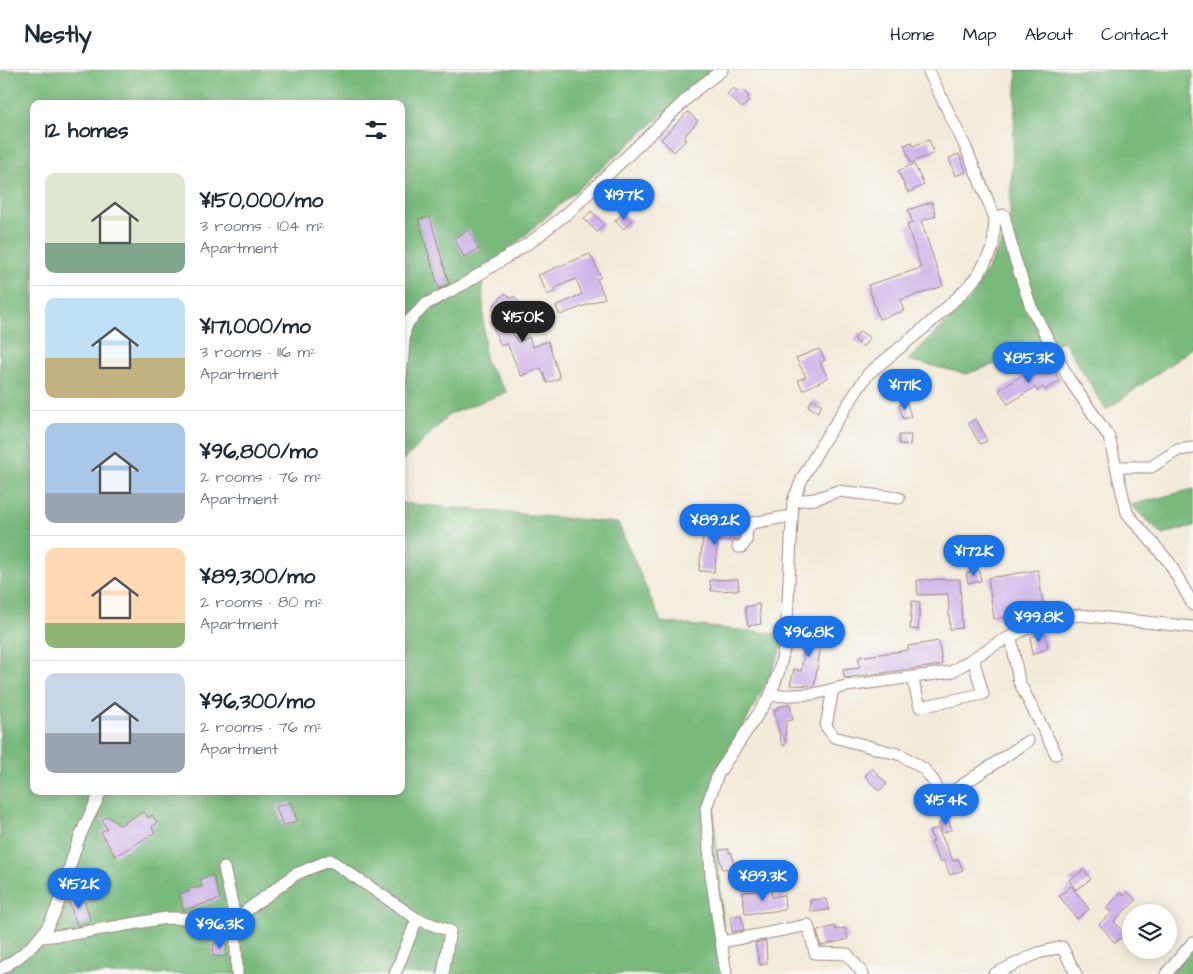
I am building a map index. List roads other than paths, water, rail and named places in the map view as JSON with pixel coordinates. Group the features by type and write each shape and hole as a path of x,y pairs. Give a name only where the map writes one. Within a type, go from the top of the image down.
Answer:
{"street":[{"path":"405,330 408,322 426,304 464,284 525,245 570,210 690,95 722,70"},
{"path":"726,974 711,875 706,808 718,774 770,696 786,640 793,501 803,477 823,442 868,374 961,294 979,274 993,247 995,218 966,148 928,70"},
{"path":"995,218 1004,215 1014,256 1031,307 1069,379 1109,437 1118,467 1119,484 1127,513 1134,525 1153,541 1169,562 1193,605"},
{"path":"1118,467 1151,467 1178,450 1193,448"},
{"path":"793,501 815,499 838,491 899,498"},
{"path":"738,547 742,546 746,541 747,528 752,523 791,516"},
{"path":"770,696 814,694 833,689 951,672 1011,636 1044,620 1080,615 1193,627"},
{"path":"1011,636 1018,682 1056,754"},
{"path":"912,678 920,707 983,694 973,658"},
{"path":"833,689 826,726 834,737 901,755 924,768 935,783 940,805 945,805 955,790 1028,741"},
{"path":"0,970 19,959 42,937 51,922 66,882 76,846 99,795"},
{"path":"42,937 73,934 166,918 235,918 295,874 330,860 417,919 450,931 443,974"},
{"path":"224,868 235,918 237,974"},
{"path":"396,974 417,919"},
{"path":"722,942 808,925 815,953 847,954 863,974"},
{"path":"1166,974 1193,942"},
{"path":"994,974 1038,953 1062,947 1076,974"}]}
